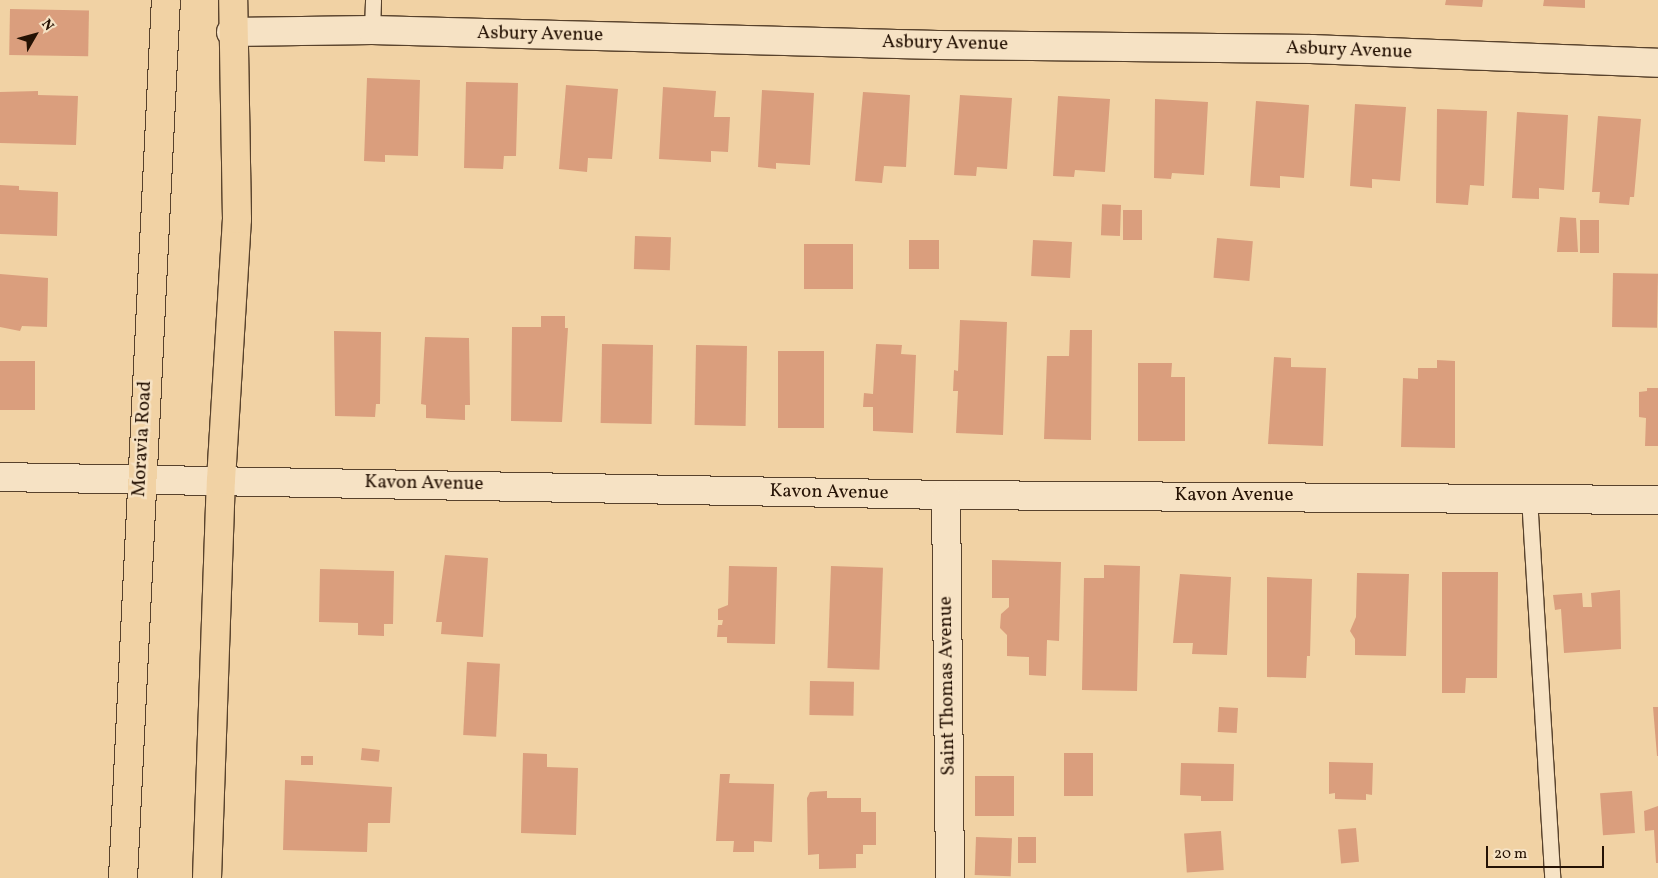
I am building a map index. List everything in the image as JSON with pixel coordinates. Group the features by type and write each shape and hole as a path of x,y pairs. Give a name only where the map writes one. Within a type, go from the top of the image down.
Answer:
{"main road":[{"name":"Moravia Road","path":"124,878 140,480 166,0"},
{"path":"207,878 221,480 237,219 231,32 233,0"}],"street":[{"name":"Asbury Avenue","path":"231,32 372,30 938,45 1312,49 1658,63"},
{"name":"Kavon Avenue","path":"0,477 946,495 1529,497 1658,500"},
{"name":"Saint Thomas Avenue","path":"946,495 950,878"}],"lane":[{"path":"372,30 373,0"},
{"path":"1529,497 1552,878"}],"building":[{"path":"1446,0 1483,0 1482,7 1445,5"},
{"path":"1544,0 1585,0 1585,8 1543,6"},
{"path":"10,9 89,10 88,56 9,55"},
{"path":"367,78 420,80 418,156 385,155 385,162 364,161"},
{"path":"466,82 518,83 516,156 504,156 503,169 464,168"},
{"path":"566,85 618,89 612,159 588,158 587,172 559,169"},
{"path":"663,87 716,91 714,117 730,117 728,152 711,151 711,162 659,159"},
{"path":"762,90 814,93 810,165 776,163 776,169 758,167"},
{"path":"38,91 38,95 78,96 76,145 0,143 0,92"},
{"path":"863,92 910,95 906,167 884,166 882,183 855,181"},
{"path":"960,95 1012,98 1007,169 977,167 976,176 954,175"},
{"path":"1058,96 1110,99 1105,172 1075,170 1074,177 1053,176"},
{"path":"1155,99 1208,102 1204,175 1172,173 1171,179 1154,178"},
{"path":"1256,101 1309,105 1304,178 1280,176 1280,188 1250,186"},
{"path":"1355,104 1406,107 1400,181 1372,179 1372,188 1350,186"},
{"path":"1437,109 1487,111 1484,186 1470,185 1468,205 1436,203"},
{"path":"1517,112 1568,115 1564,190 1539,188 1539,199 1512,198"},
{"path":"1598,116 1641,119 1634,197 1630,197 1629,205 1599,203 1600,192 1592,192"},
{"path":"0,185 19,186 19,190 58,192 57,236 0,234"},
{"path":"1102,204 1121,205 1120,236 1101,235"},
{"path":"1123,210 1142,210 1142,240 1123,240"},
{"path":"1560,217 1576,218 1578,252 1557,252"},
{"path":"1580,220 1599,220 1599,253 1580,253"},
{"path":"635,236 671,237 670,270 634,269"},
{"path":"1217,238 1253,241 1249,281 1214,278"},
{"path":"909,240 939,240 939,269 909,269"},
{"path":"1033,240 1072,242 1070,278 1031,276"},
{"path":"804,244 853,244 853,289 804,289"},
{"path":"1613,273 1658,274 1657,328 1612,327"},
{"path":"0,274 48,278 47,327 22,326 20,331 0,327"},
{"path":"541,316 565,316 565,328 568,328 562,422 511,421 512,327 541,327"},
{"path":"960,320 1007,322 1003,435 956,433 958,391 953,391 954,370 958,371"},
{"path":"1070,330 1092,330 1091,440 1044,439 1047,356 1069,356"},
{"path":"334,331 381,332 380,404 376,404 375,417 335,416"},
{"path":"425,337 469,338 470,405 465,405 465,420 426,418 426,405 421,404"},
{"path":"602,344 653,345 652,424 601,423"},
{"path":"876,344 902,345 901,354 916,355 913,433 873,431 873,407 863,407 864,393 873,394"},
{"path":"696,345 747,346 746,426 695,425"},
{"path":"778,351 824,351 824,428 778,428"},
{"path":"1274,357 1291,358 1291,367 1326,368 1323,446 1268,444"},
{"path":"1437,360 1455,361 1455,448 1401,447 1403,378 1418,379 1418,368 1437,368"},
{"path":"0,361 35,361 35,410 0,410"},
{"path":"1138,363 1172,363 1171,377 1185,377 1185,441 1138,441"},
{"path":"1647,388 1658,388 1658,446 1645,446 1646,418 1639,417 1639,392 1647,391"},
{"path":"445,555 488,558 483,637 441,634 442,622 436,622"},
{"path":"992,560 1061,562 1059,641 1047,640 1046,676 1029,675 1029,657 1007,656 1007,635 1000,628 1001,614 1009,607 1009,598 992,598"},
{"path":"1104,565 1140,566 1137,691 1082,690 1084,578 1104,578"},
{"path":"729,566 777,567 775,644 727,643 727,637 717,637 718,625 722,625 723,620 718,620 718,609 728,605"},
{"path":"831,566 883,568 879,670 827,668"},
{"path":"320,569 394,571 393,624 384,624 384,636 358,635 358,623 319,622"},
{"path":"1442,572 1498,572 1497,678 1466,678 1465,693 1442,693"},
{"path":"1357,573 1409,574 1406,656 1355,655 1355,639 1350,631 1356,617"},
{"path":"1180,574 1231,577 1227,655 1192,654 1193,643 1173,643"},
{"path":"1267,577 1312,579 1310,656 1307,656 1306,678 1267,677"},
{"path":"1620,590 1621,649 1564,653 1561,609 1555,610 1553,595 1582,593 1583,607 1592,607 1591,593"},
{"path":"467,662 500,664 496,737 463,735"},
{"path":"810,681 854,682 853,716 809,715"},
{"path":"1219,707 1238,708 1237,733 1218,732"},
{"path":"1653,707 1658,707 1658,756 1657,756"},
{"path":"362,748 380,750 379,762 361,760"},
{"path":"523,753 547,754 547,767 578,768 576,835 521,833"},
{"path":"1064,753 1093,753 1093,796 1064,796"},
{"path":"301,756 313,756 313,765 301,765"},
{"path":"1329,762 1373,763 1372,795 1366,794 1366,800 1335,799 1335,793 1329,794"},
{"path":"1181,763 1234,764 1233,801 1201,801 1201,796 1180,795"},
{"path":"720,774 730,774 729,783 774,784 772,842 754,841 754,852 733,852 734,841 716,841"},
{"path":"975,776 1014,776 1014,816 975,816"},
{"path":"285,780 392,787 390,823 368,823 367,852 283,850"},
{"path":"827,791 827,798 861,798 861,812 876,812 876,845 863,845 863,854 856,854 856,868 819,869 819,854 808,855 807,798 810,792"},
{"path":"1632,791 1635,833 1603,835 1600,793"},
{"path":"1658,806 1658,863 1656,863 1654,830 1645,831 1644,811"},
{"path":"1356,828 1359,862 1341,863 1338,830"},
{"path":"1221,831 1224,870 1187,872 1184,834"},
{"path":"976,837 1012,838 1011,876 975,875"},
{"path":"1018,837 1036,837 1036,863 1018,863"}]}
